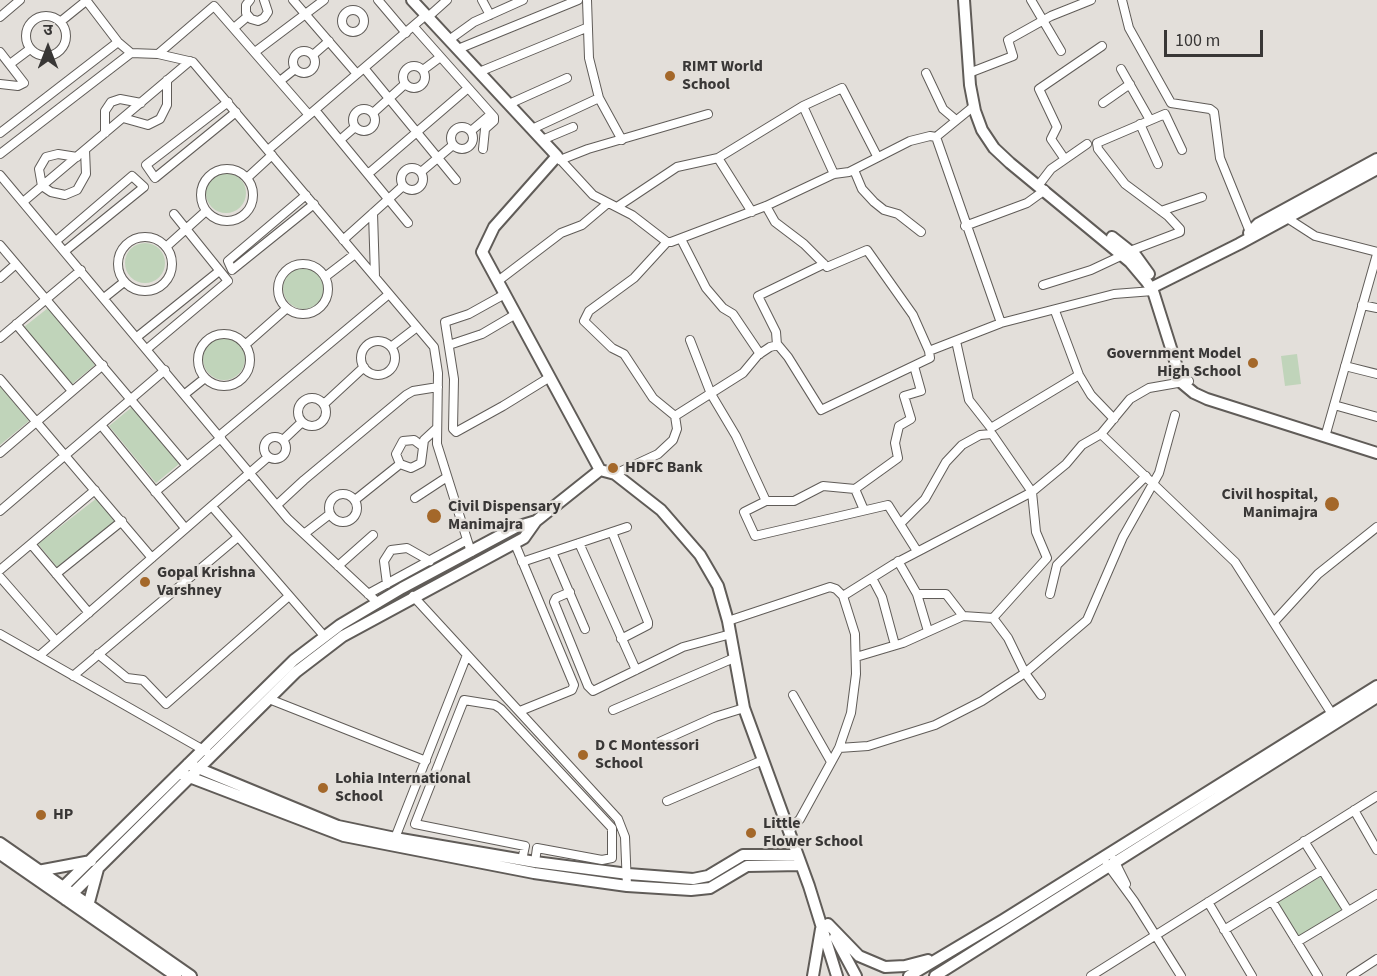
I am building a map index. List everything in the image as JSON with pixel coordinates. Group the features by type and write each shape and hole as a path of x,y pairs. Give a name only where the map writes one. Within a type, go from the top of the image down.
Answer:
{"street":[{"path":"0,17 19,0"},
{"path":"60,22 86,0 118,42 131,53 158,54 193,62 434,347 438,387 437,444 476,566"},
{"path":"250,0 246,9 248,16 258,21 268,12 266,1"},
{"path":"293,0 329,41 389,99 456,180"},
{"path":"255,52 324,0"},
{"path":"378,0 406,33"},
{"path":"412,0 593,195 633,215 667,242"},
{"path":"247,178 270,152 312,112 447,0"},
{"path":"482,0 490,15"},
{"path":"449,40 474,22 523,0"},
{"path":"458,49 578,0"},
{"path":"587,0 586,28 589,58 600,98 622,140"},
{"path":"964,0 972,73 979,107 987,126 998,142 1043,186"},
{"path":"968,0 974,106 982,130 994,148 1126,253 1154,288 1185,382 1194,393 1377,453"},
{"path":"1031,0 1061,51"},
{"path":"972,73 1014,56 1008,40 1065,9 1091,0"},
{"path":"1122,0 1129,28 1171,103 1210,109 1214,112 1220,158 1250,232"},
{"path":"158,54 212,5 280,81 340,140 408,224"},
{"path":"41,16 55,18 60,22 66,40 59,51 41,56 30,49 26,36 30,23 41,16"},
{"path":"234,28 248,16"},
{"path":"414,27 466,89 491,114 494,121 485,129 483,149"},
{"path":"479,72 586,28"},
{"path":"313,55 329,41"},
{"path":"0,133 118,42"},
{"path":"1064,158 1051,139 1058,127 1039,89 1050,79 1102,46"},
{"path":"10,64 30,49"},
{"path":"306,51 313,55 315,65 311,71 305,74 295,69 293,58 298,52 306,51"},
{"path":"0,52 24,83 18,86 0,84"},
{"path":"0,154 131,53"},
{"path":"423,70 439,58"},
{"path":"23,202 190,61"},
{"path":"414,66 423,70 426,78 423,85 416,88 405,84 403,78 407,68 414,66"},
{"path":"280,81 295,69"},
{"path":"1121,69 1150,120"},
{"path":"926,73 943,109 956,120"},
{"path":"508,104 567,78"},
{"path":"123,118 148,125 160,119 167,105 167,80"},
{"path":"373,113 405,84"},
{"path":"1102,103 1130,84"},
{"path":"617,207 677,167 718,158 803,106 842,88 877,156"},
{"path":"368,174 466,89"},
{"path":"532,129 600,98"},
{"path":"105,133 105,111 111,102 120,99 141,103"},
{"path":"228,102 146,165 155,178 236,112"},
{"path":"803,106 834,174"},
{"path":"615,474 658,454 673,440 677,429 675,416 653,398 624,354 612,348 584,321 590,311 634,278 667,242 681,239 752,212 834,174 854,170 877,156 910,141 930,136 936,137 974,106"},
{"path":"366,109 373,113 375,123 371,129 365,132 355,127 354,116 359,110 366,109"},
{"path":"471,131 491,114"},
{"path":"708,114 559,158 524,191 490,235 482,252 600,470 615,474 661,510 700,555 718,586 728,621 744,708 825,925 856,976"},
{"path":"1043,285 1091,270 1126,253 1180,232 1161,211 1125,184 1096,146 1097,143 1167,115 1182,150"},
{"path":"1140,124 1158,164"},
{"path":"340,140 355,127"},
{"path":"464,127 471,131 473,137 469,147 459,149 453,145 450,138 453,130 464,127"},
{"path":"542,140 573,127"},
{"path":"936,137 946,161 965,226 1001,323"},
{"path":"965,226 1027,203 1043,186 1051,169 1087,144"},
{"path":"421,172 453,145"},
{"path":"77,157 58,154 46,157 39,169 42,186 51,192 65,195 77,190 86,174 84,150"},
{"path":"718,158 752,212"},
{"path":"929,351 1001,323 1055,311 1114,294 1154,288 1239,244 1377,159"},
{"path":"414,168 421,172 424,179 419,188 409,190 403,186 402,175 407,169 414,168"},
{"path":"231,169 247,178 253,195 246,213 235,220 223,221 206,211 202,204 202,186 214,172 231,169"},
{"path":"1239,244 1258,224 1283,215 1377,169"},
{"path":"854,170 862,189 874,202 884,210 898,214 921,232"},
{"path":"0,175 277,505 304,534 386,611"},
{"path":"56,241 132,176 144,188 65,251"},
{"path":"344,240 403,186"},
{"path":"306,195 228,261 232,270 314,204"},
{"path":"1161,211 1202,197"},
{"path":"498,281 561,233 582,225 608,203"},
{"path":"766,206 776,222 824,264 827,267 867,250 913,315 929,351 930,358 821,410 788,357 777,345 776,332 758,296 824,264"},
{"path":"166,247 206,211"},
{"path":"373,213 375,277"},
{"path":"147,349 228,281 218,272 174,214"},
{"path":"1283,215 1315,236 1377,253 1376,264 1362,305 1325,437"},
{"path":"148,237 166,247 172,262 168,278 162,285 147,291 131,287 124,282 118,262 128,243 148,237"},
{"path":"681,239 706,288 723,308 733,314 760,354"},
{"path":"0,245 187,466"},
{"path":"325,277 355,254"},
{"path":"0,278 16,264"},
{"path":"303,264 316,267 325,277 327,295 321,306 305,314 287,308 278,290 285,272 303,264"},
{"path":"0,338 81,270"},
{"path":"136,337 218,272"},
{"path":"104,298 124,282"},
{"path":"155,492 389,294"},
{"path":"505,294 469,314 446,321 454,379 453,429 456,432 550,377"},
{"path":"1362,305 1377,308"},
{"path":"245,345 287,308"},
{"path":"1055,311 1079,375 1091,395 1114,419"},
{"path":"449,345 482,334 516,314"},
{"path":"16,324 72,391"},
{"path":"391,347 417,327"},
{"path":"225,334 240,339 250,358 243,378 224,386 205,378 198,356 201,349 211,338 225,334"},
{"path":"690,340 711,394 736,436 766,501"},
{"path":"380,341 391,347 395,357 388,371 378,375 364,367 362,355 368,345 380,341"},
{"path":"956,341 969,400 991,428 1079,375"},
{"path":"675,416 743,373 760,354 777,345"},
{"path":"0,453 103,365"},
{"path":"914,366 921,391 904,396 911,420 899,426 896,443 898,458 855,489 823,486 794,501 766,501 744,512 755,536 888,505 917,551"},
{"path":"1345,366 1377,374"},
{"path":"324,404 364,367"},
{"path":"1,510 165,370"},
{"path":"185,394 205,378"},
{"path":"0,379 152,558"},
{"path":"843,596 898,561 1032,492 1066,464 1082,445 1101,434 1130,399 1149,388 1185,382"},
{"path":"277,505 406,395 413,391 438,387"},
{"path":"310,398 324,404 326,410 324,421 313,426 302,422 298,413 302,403 310,398"},
{"path":"1334,405 1377,417"},
{"path":"838,748 875,744 934,725 982,701 1025,673 1088,620 1123,537 1159,473 1175,415"},
{"path":"283,440 302,422"},
{"path":"101,425 186,528"},
{"path":"422,446 437,428"},
{"path":"900,524 925,499 945,462 962,446 987,433 992,434 1032,492 1036,532 1047,558 993,618"},
{"path":"1101,434 1235,562 1332,714"},
{"path":"275,436 283,440 286,448 283,456 276,459 268,457 263,449 266,440 275,436"},
{"path":"414,440 422,446 424,457 421,462 411,468 400,464 396,454 403,441 414,440"},
{"path":"39,656 268,457"},
{"path":"355,500 400,464"},
{"path":"64,894 193,766 296,672 343,636 413,596 516,544 524,538 536,521 600,470"},
{"path":"1050,594 1057,566 1146,476"},
{"path":"415,498 447,477"},
{"path":"855,489 864,510"},
{"path":"0,570 95,490"},
{"path":"347,495 355,500 356,514 350,521 336,521 330,514 329,505 334,497 347,495"},
{"path":"215,510 325,637"},
{"path":"304,534 330,514"},
{"path":"56,574 122,521"},
{"path":"208,752 294,660 325,637 378,603 516,527 536,521"},
{"path":"522,562 627,527"},
{"path":"1274,622 1318,574 1377,527"},
{"path":"612,532 648,622 648,625 621,639"},
{"path":"338,566 373,535"},
{"path":"73,676 238,537"},
{"path":"368,594 467,540"},
{"path":"579,543 636,670"},
{"path":"31,544 89,613"},
{"path":"516,544 574,685 572,690 520,711"},
{"path":"387,584 384,561 391,550 407,548 430,561"},
{"path":"552,552 585,629"},
{"path":"898,561 917,594 928,631"},
{"path":"0,577 56,642"},
{"path":"872,578 882,597 895,645"},
{"path":"728,621 830,587 843,596 855,634 856,657 851,713 838,748 800,819 789,831"},
{"path":"570,592 556,598 554,602 593,691 682,647 730,634"},
{"path":"917,594 946,594 963,616"},
{"path":"98,654 127,678 143,680 166,704 289,596"},
{"path":"413,596 618,819 625,837 627,886"},
{"path":"856,657 895,645 963,616 993,618 1008,638 1025,673 1041,696"},
{"path":"0,634 208,752"},
{"path":"395,838 467,655"},
{"path":"613,710 734,657"},
{"path":"939,974 1109,859 1377,686"},
{"path":"793,695 830,760"},
{"path":"909,976 1109,859 1377,697"},
{"path":"269,699 426,761"},
{"path":"464,700 495,705 501,710 613,830 613,856 608,860 525,846 415,824 464,700"},
{"path":"655,744 715,717 744,708"},
{"path":"667,801 763,760"},
{"path":"193,766 336,830 522,860 628,874 693,879 708,876 743,855 799,860"},
{"path":"185,775 336,830 447,858 627,886 710,888 747,866 799,860"},
{"path":"1092,976 1377,796"},
{"path":"1354,810 1373,836 1377,850"},
{"path":"1304,842 1348,911"},
{"path":"0,843 64,894 88,906 191,976"},
{"path":"522,860 525,846"},
{"path":"535,862 537,848"},
{"path":"0,854 64,894 176,976"},
{"path":"1109,859 1181,976"},
{"path":"38,871 96,864"},
{"path":"88,906 96,864"},
{"path":"1224,930 1322,870"},
{"path":"1297,942 1377,894"},
{"path":"1272,901 1318,976"},
{"path":"1208,902 1252,976"},
{"path":"825,925 859,956 885,967 905,966 944,955"},
{"path":"813,976 825,925"},
{"path":"825,925 837,976"},
{"path":"1351,976 1377,959"}],"green space":[{"path":"226,173 234,174 240,179 245,185 245,201 240,207 234,212 226,213 218,212 212,207 207,201 206,193 207,185 212,179 218,174"},
{"path":"145,243 153,244 159,249 164,255 164,271 159,277 153,282 145,283 137,282 131,277 126,271 125,263 126,255 131,249 137,244"},
{"path":"304,267 319,273 325,288 319,303 304,309 289,303 283,288 289,273"},
{"path":"48,308 95,365 72,384 24,327"},
{"path":"224,338 239,344 245,359 239,374 224,380 209,374 203,359 209,344"},
{"path":"1297,354 1301,384 1285,386 1281,356"},
{"path":"0,386 29,421 0,445"},
{"path":"132,407 179,464 156,483 109,426"},
{"path":"97,498 115,522 57,567 38,544"},
{"path":"1322,876 1343,911 1299,938 1277,903"}],"place":[{"name":"RIMT World School","path":"670,76"},
{"name":"Government Model High School","path":"1253,363"},
{"name":"HDFC Bank","path":"613,468"},
{"name":"Civil hospital, Manimajra","path":"1332,504"},
{"name":"Civil Dispensary Manimajra","path":"434,516"},
{"name":"Gopal Krishna Varshney","path":"145,582"},
{"name":"D C Montessori School","path":"583,755"},
{"name":"Lohia International School","path":"323,788"},
{"name":"HP","path":"41,815"},
{"name":"Little Flower School","path":"751,833"}]}
